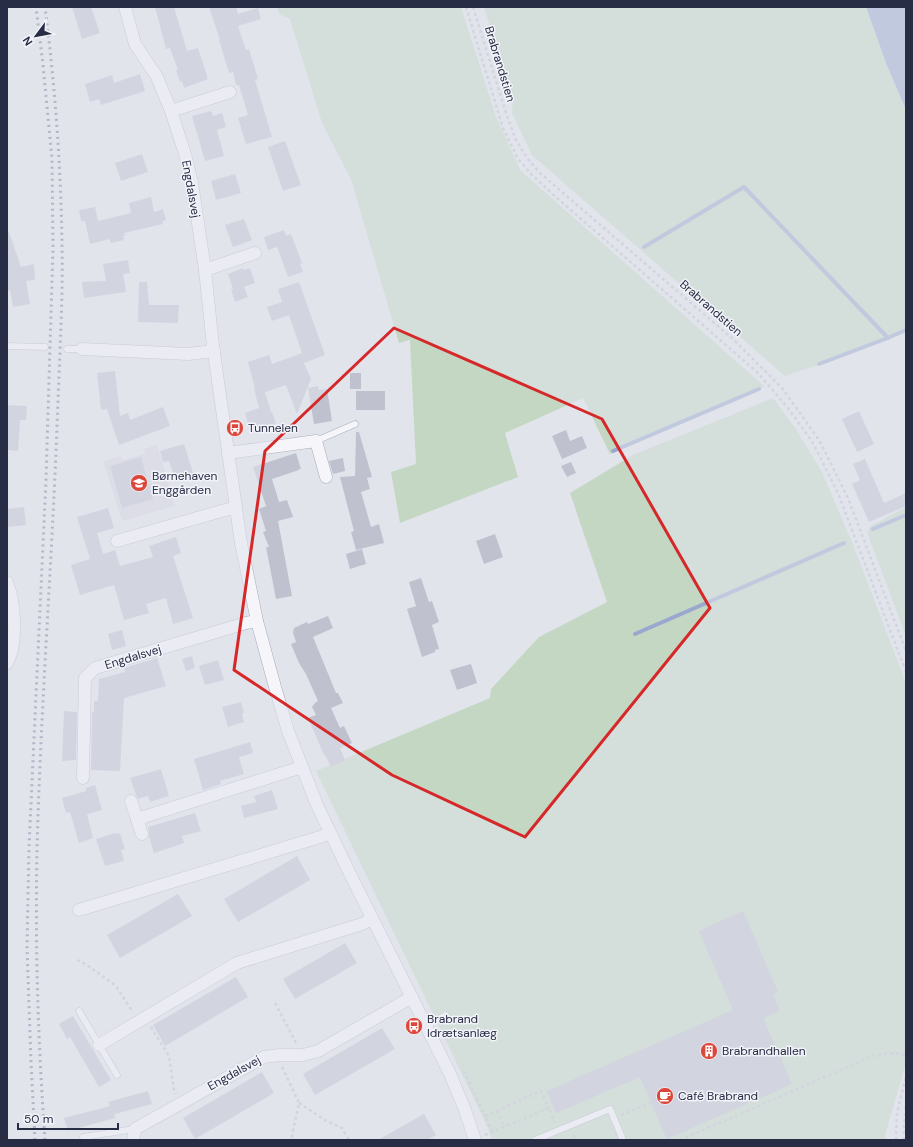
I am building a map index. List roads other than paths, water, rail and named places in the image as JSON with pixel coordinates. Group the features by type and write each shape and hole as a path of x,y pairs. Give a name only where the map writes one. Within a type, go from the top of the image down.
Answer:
{"street":[{"name":"Engdalsvej","path":"125,7 136,44 156,77 171,111 185,154 192,183 241,544 257,620 288,731 330,833 452,1078 475,1139"},
{"path":"171,111 230,92"},
{"path":"205,270 255,253"},
{"path":"82,349 188,354 214,351"},
{"path":"228,453 316,441 326,477"},
{"path":"117,541 236,508"},
{"path":"7,582 13,611 14,638 7,664"},
{"name":"Engdalsvej","path":"83,778 85,678 95,668 257,620"},
{"path":"137,819 302,767"},
{"path":"131,801 142,834"},
{"path":"79,910 312,840 330,833"},
{"path":"99,1045 237,963 362,924 372,919"},
{"name":"Engdalsvej","path":"134,1135 181,1103 264,1057 303,1055 318,1051 412,997"}],"lane":[{"path":"7,346 45,347"},
{"path":"67,349 82,349"},
{"path":"316,441 355,424"},
{"path":"79,1011 117,1075"},
{"path":"426,1026 446,1015"},
{"path":"535,1140 610,1109 623,1140"},
{"path":"83,1137 134,1135"}],"water":[{"path":"866,7 906,7 906,110 886,63"}],"waterway":[{"path":"644,247 744,187 888,338"},
{"path":"819,364 906,330"},
{"path":"613,451 759,389"},
{"path":"873,529 906,515"},
{"path":"635,634 844,543"}],"railway":[{"path":"35,1140 27,947 29,847 46,480 53,248 52,159 36,7"},
{"path":"45,7 57,126 62,265 56,456 41,737 37,849 36,922 45,1140"}],"place":[{"name":"Tunnelen","path":"235,428"},
{"name":"Børnehaven Enggården","path":"139,483"},
{"name":"Brabrand Idrætsanlæg","path":"414,1026"},
{"name":"Brabrandhallen","path":"709,1051"},
{"name":"Café Brabrand","path":"665,1096"}]}
